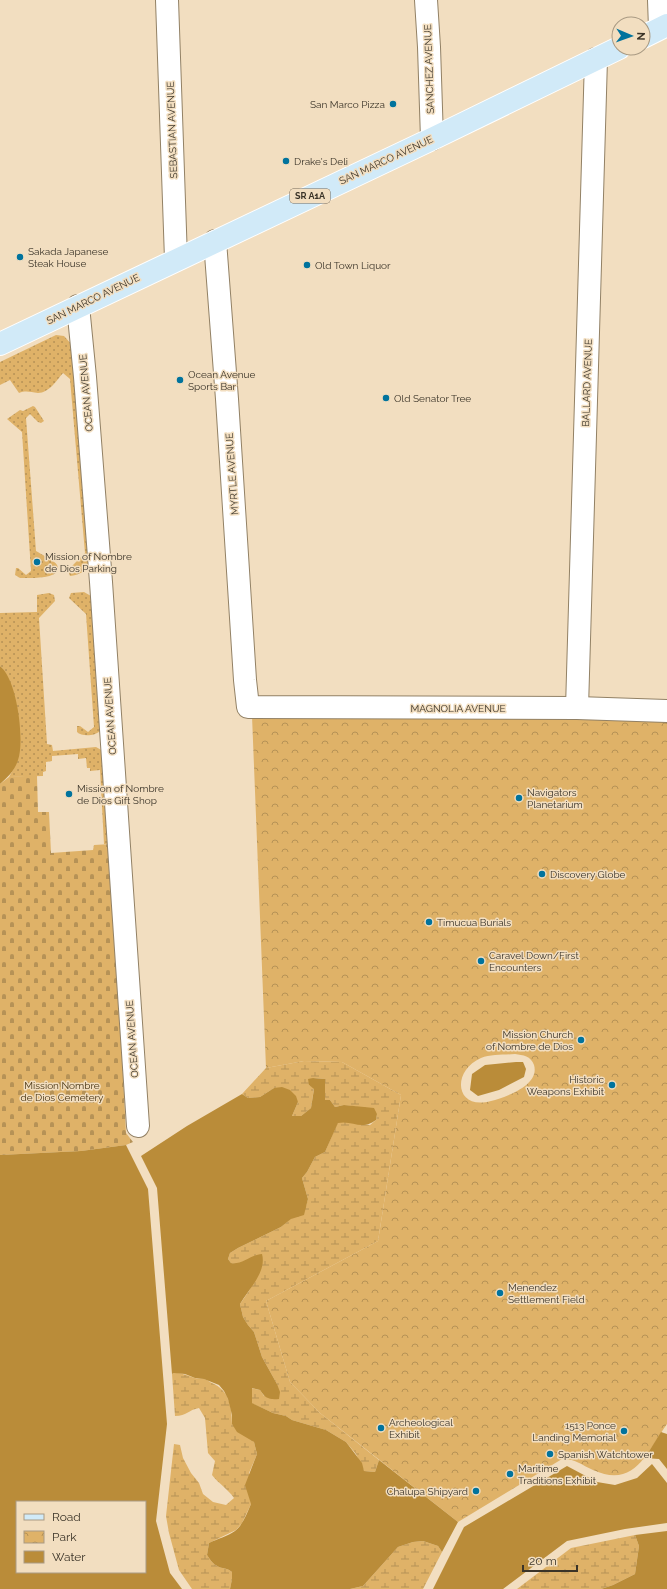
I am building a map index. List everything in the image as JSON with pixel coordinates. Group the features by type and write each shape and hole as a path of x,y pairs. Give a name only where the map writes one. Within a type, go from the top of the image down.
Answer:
{"main road":[{"name":"SAN MARCO AVENUE","path":"0,344 176,259 432,139 611,52"}],"street":[{"name":"SEBASTIAN AVENUE","path":"167,0 176,259"},
{"name":"SANCHEZ AVENUE","path":"426,0 432,139"},
{"path":"657,30 659,0"},
{"name":"BALLARD AVENUE","path":"577,708 596,59"},
{"name":"MYRTLE AVENUE","path":"215,241 248,707"},
{"name":"OCEAN AVENUE","path":"78,306 101,582 138,1126"},
{"name":"MAGNOLIA AVENUE","path":"248,707 577,708 667,711"}],"green space":[{"path":"56,335 64,336 73,346 90,563 82,572 70,576 68,570 85,553 70,379 63,373 49,389 38,393 26,391 19,393 10,380 0,385 0,362"},
{"path":"33,406 44,421 41,423 38,422 30,414 26,418 36,551 56,563 58,570 50,576 20,578 15,575 16,568 26,575 31,571 22,432 7,419 20,410 23,411"},
{"path":"84,592 91,596 100,731 95,734 88,735 82,735 77,732 77,726 80,726 88,732 94,727 86,614 69,598 71,593"},
{"path":"49,593 54,595 55,601 39,618 47,744 52,745 53,751 96,747 103,751 111,844 104,844 100,770 90,771 90,768 87,768 86,758 78,759 78,754 52,756 52,761 46,762 46,771 43,772 43,776 9,777 14,768 3,669 0,666 0,613 37,612 37,595"},
{"path":"252,716 667,720 667,1424 646,1456 638,1465 630,1471 619,1475 607,1475 575,1461 562,1459 458,1522 320,1413 290,1382 266,1301 378,1241 401,1095 342,1062 304,1061 266,1068","holes":["515,1054 529,1058 533,1062 534,1072 532,1078 527,1084 513,1093 491,1101 479,1103 470,1100 464,1095 461,1088 461,1080 471,1064 481,1058 489,1056"]},
{"name":"Mission Nombre de Dios Cemetery","path":"37,776 38,812 49,812 51,853 93,850 94,845 111,844 126,1133 133,1142 126,1145 81,1151 0,1155 0,784 9,777"},
{"path":"304,1061 342,1062 401,1095 378,1241 266,1301 290,1382 320,1413 379,1460 375,1472 364,1471 356,1454 346,1442 326,1430 292,1420 286,1416 273,1413 251,1403 251,1388 260,1390 264,1396 277,1384 262,1357 254,1332 243,1317 240,1304 254,1281 237,1264 231,1263 228,1259 230,1253 281,1227 306,1206 308,1199 302,1178 315,1157 325,1152 338,1122 370,1125 376,1120 377,1114 351,1106 335,1107 330,1100 325,1100 325,1079 313,1078 309,1085 314,1088 311,1108 301,1116 292,1116 298,1102 274,1088 260,1097 248,1098 242,1094 266,1068"},
{"path":"174,1373 206,1379 218,1386 226,1395 230,1405 232,1424 254,1442 257,1454 249,1473 251,1504 242,1523 236,1530 209,1543 207,1555 215,1565 232,1572 230,1589 192,1589 179,1570 169,1533 166,1516 174,1444 180,1445 183,1458 191,1473 199,1483 203,1494 213,1502 226,1505 234,1498 212,1475 215,1461 208,1453 205,1418 199,1408 182,1415 175,1416 172,1374"},
{"path":"635,1535 639,1546 635,1574 613,1585 601,1589 517,1589 571,1548"},
{"path":"423,1541 438,1546 442,1552 423,1589 350,1589 363,1586 398,1547 413,1542"}],"water":[{"path":"0,666 6,673 11,683 15,696 21,739 17,764 6,779 0,784"},
{"path":"523,1062 526,1069 524,1077 499,1090 478,1096 470,1090 472,1074 485,1065"},
{"path":"308,1079 325,1079 325,1100 330,1100 335,1107 344,1105 374,1108 377,1114 376,1120 366,1125 343,1122 338,1123 325,1152 315,1157 302,1178 308,1199 304,1215 291,1219 281,1227 230,1253 228,1259 231,1263 239,1263 262,1254 263,1261 259,1274 240,1304 243,1317 254,1332 262,1357 280,1392 279,1399 273,1399 266,1397 260,1390 252,1388 252,1403 273,1413 286,1416 292,1420 326,1430 346,1442 362,1463 364,1471 375,1472 379,1460 458,1522 442,1552 438,1546 423,1541 413,1542 398,1547 363,1586 350,1589 230,1589 232,1572 214,1564 207,1555 209,1543 235,1531 244,1519 251,1504 245,1485 257,1454 254,1442 237,1432 232,1424 232,1415 228,1399 219,1385 185,1374 172,1374 157,1188 141,1156 187,1126 242,1094 248,1098 260,1097 274,1088 282,1087 290,1090 296,1096 298,1102 292,1116 301,1116 311,1108 314,1089 309,1085"},
{"path":"126,1145 148,1189 167,1424 156,1521 170,1573 182,1589 0,1589 0,1155 81,1151"},
{"path":"661,1432 667,1434 667,1469 659,1459 645,1458 643,1461"},
{"path":"652,1464 667,1483 667,1523 625,1529 567,1541 503,1589 433,1589 464,1527 567,1466 597,1482 615,1485 637,1478"},
{"path":"667,1531 667,1589 601,1589 635,1574 639,1546 635,1535"}],"place":[{"name":"San Marco Pizza","path":"393,104"},
{"name":"Drake's Deli","path":"286,161"},
{"name":"Sakada Japanese Steak House","path":"20,257"},
{"name":"Old Town Liquor","path":"307,265"},
{"name":"Ocean Avenue Sports Bar","path":"180,380"},
{"name":"Old Senator Tree","path":"386,398"},
{"name":"Mission of Nombre de Dios Parking","path":"37,562"},
{"name":"Mission of Nombre de Dios Gift Shop","path":"69,794"},
{"name":"Navigators Planetarium","path":"519,798"},
{"name":"Discovery Globe","path":"542,874"},
{"name":"Timucua Burials","path":"429,922"},
{"name":"Caravel Down/First Encounters","path":"481,961"},
{"name":"Mission Church of Nombre de Dios","path":"581,1040"},
{"name":"Historic Weapons Exhibit","path":"612,1085"},
{"name":"Menendez Settlement Field","path":"500,1293"},
{"name":"Archeological Exhibit","path":"381,1428"},
{"name":"1513 Ponce Landing Memorial","path":"624,1431"},
{"name":"Spanish Watchtower","path":"550,1454"},
{"name":"Maritime Traditions Exhibit","path":"510,1474"},
{"name":"Chalupa Shipyard","path":"476,1491"}]}
